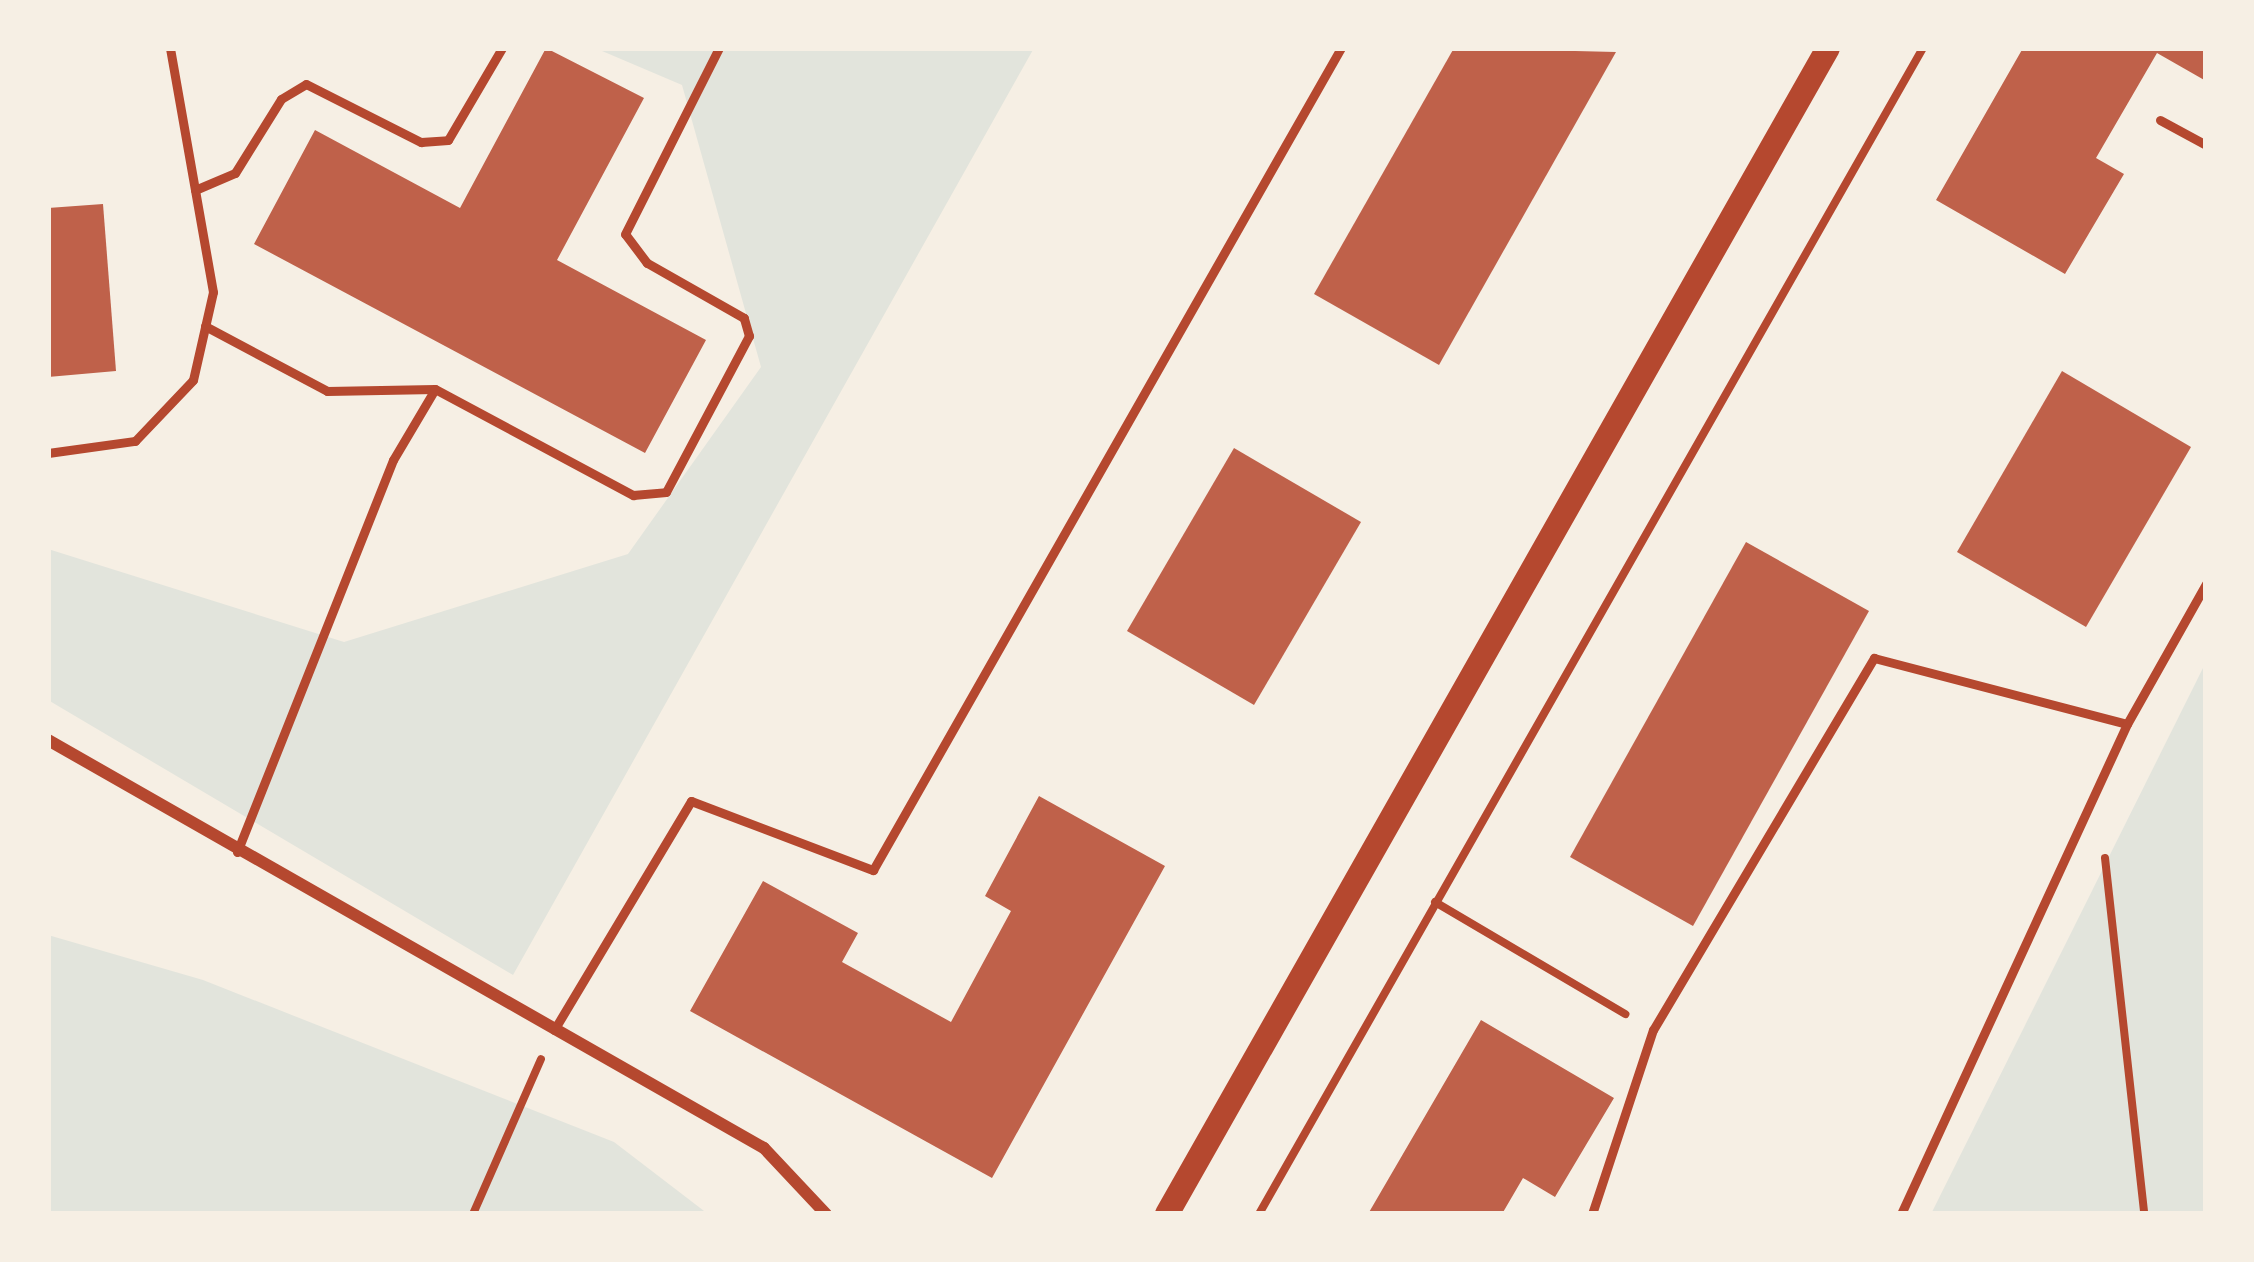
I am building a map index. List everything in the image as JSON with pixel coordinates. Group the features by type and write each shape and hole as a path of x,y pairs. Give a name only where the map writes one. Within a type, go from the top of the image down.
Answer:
{"main road":[{"path":"1167,1214 1820,51"}],"street":[{"path":"48,740 764,1148 826,1214"}],"lane":[{"path":"48,453 135,441 193,380 213,292 170,48"},
{"path":"195,190 235,173 281,99 306,84 421,142 448,140 502,48"},
{"path":"205,326 327,392 435,389 633,494 666,492 749,336 744,318 647,263 625,234 719,48"},
{"path":"554,1030 691,801 873,870 1342,48"},
{"path":"2160,120 2206,145"},
{"path":"236,851 393,460 435,389"},
{"path":"1901,1214 2127,724 2206,584"},
{"path":"1592,1214 1653,1030 1874,658 2127,724"}],"path":[{"path":"1259,1214 1923,48"},
{"path":"2097,788 2144,1214"},
{"path":"1435,902 1653,1030"},
{"path":"473,1214 554,1030"}],"shaded area":[{"path":"595,48 1034,48 513,975 48,700 48,549 344,642 628,554 761,367 682,85"},
{"path":"2206,662 2206,1214 1931,1214"},
{"path":"48,935 203,980 614,1142 708,1214 48,1214"}],"building":[{"path":"546,48 644,98 557,260 706,340 645,453 254,244 315,130 460,208"},
{"path":"1454,48 1616,52 1439,365 1314,294"},
{"path":"2023,48 2206,48 2206,81 2157,53 2096,158 2124,174 2065,274 1936,200"},
{"path":"103,204 116,371 48,377 48,208"},
{"path":"2062,371 2191,447 2086,627 1957,552"},
{"path":"1234,448 1361,522 1254,705 1127,631"},
{"path":"1746,542 1869,611 1693,926 1570,857"},
{"path":"1039,796 1165,866 992,1178 690,1011 763,881 858,933 842,962 951,1022 1011,911 985,896"},
{"path":"1481,1020 1614,1098 1555,1197 1523,1178 1502,1214 1368,1214"}]}
